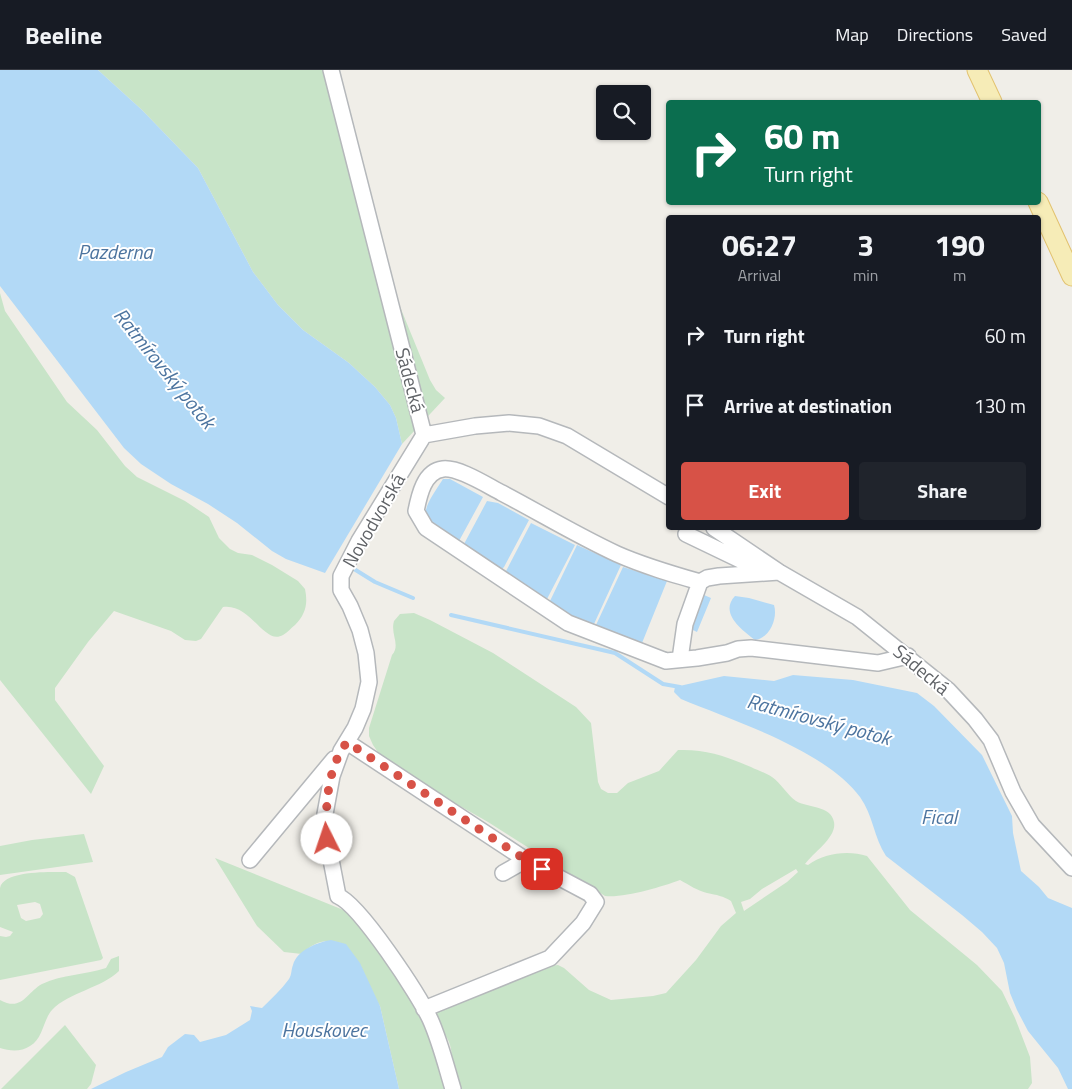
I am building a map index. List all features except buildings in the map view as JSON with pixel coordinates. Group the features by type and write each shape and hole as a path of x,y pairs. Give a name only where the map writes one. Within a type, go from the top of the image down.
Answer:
{"main road":[{"path":"977,70 991,100"},
{"path":"1039,205 1072,276"}],"street":[{"name":"Sádecká","path":"330,70 424,435 475,426 509,424 539,426 567,436 666,495"},
{"name":"Novodvorská","path":"424,435 358,541 341,576 341,590 360,630 366,653 369,682 363,709 332,776 325,814 327,839 338,896 359,913 406,978 424,1009"},
{"path":"700,582 617,554 453,469 442,468 434,472 426,479 418,499 416,510 426,528 568,623 666,661 697,658 751,648 878,663 908,656"},
{"name":"Sádecká","path":"717,530 772,572 857,617 948,690 975,719 991,740 1013,792 1032,825 1072,868"},
{"path":"686,534 772,572"},
{"path":"680,659 685,624 700,582 706,578 713,577 772,572"},
{"path":"250,860 344,747 526,860 590,894 596,902 583,923 550,958 442,1000 424,1009 430,1019 453,1089"},
{"path":"503,873 526,860"}],"green space":[{"path":"98,70 339,70 394,292 430,380 436,390 445,398 402,444 396,418 390,405 375,387 349,363 303,330 278,305 253,272 198,168 142,110"},
{"path":"0,293 5,311 67,402 97,430 125,466 137,477 185,501 209,517 219,538 230,549 238,553 252,555 272,565 298,581 305,589 306,604 302,617 286,633 276,637 263,630 242,611 233,608 223,607 201,639 196,641 185,640 171,631 114,611 88,642 55,688 55,700 104,766 91,794 0,680"},
{"path":"414,613 493,653 576,707 591,723 598,782 601,789 608,793 617,793 628,783 659,771 678,750 698,751 742,763 764,773 775,780 796,801 828,813 834,822 832,833 829,839 805,864 808,865 821,858 836,854 852,853 867,856 910,910 977,965 1002,991 1015,1018 1030,1057 1032,1083 1028,1089 457,1089 453,1077 456,1073 450,1046 437,1018 437,1013 445,1004 550,966 558,965 589,990 611,1000 666,993 696,960 721,926 736,913 731,901 700,891 680,880 633,894 605,896 488,822 397,770 382,758 369,736 369,728 392,655 395,651 396,643 393,626 394,621 400,614","holes":["796,869 798,872 787,882 744,911 741,902 750,899 762,889"]},
{"path":"84,834 93,862 0,875 0,846"},
{"path":"215,858 355,916 386,956 426,1025 447,1089 399,1089 380,1006 340,943 319,942 302,954 284,952 257,926"},
{"path":"66,872 75,877 103,958 101,960 0,980 0,936 10,936 13,932 0,927 0,888 3,882 17,875","holes":["35,902 40,904 43,914 40,918 26,921 21,918 17,905"]},
{"path":"119,956 119,971 104,982 76,994 59,1004 49,1014 38,1039 34,1043 27,1048 19,1050 0,1048 0,1000 7,1003 19,1003 42,984 58,978 106,968 111,959"},
{"path":"65,1025 96,1065 91,1084 87,1089 1,1089"}],"water":[{"name":"Pazderna","path":"0,70 98,70 142,110 198,168 253,272 278,305 303,330 349,363 375,387 390,405 396,418 402,444 325,573 286,559 272,551 237,523 141,464 124,448 0,286"},
{"path":"443,479 450,479 483,497 459,541 433,523 427,514 428,503"},
{"path":"487,501 498,503 529,520 501,570 464,544"},
{"path":"531,523 575,545 547,599 544,600 505,573"},
{"path":"577,545 621,565 594,624 569,615 549,603"},
{"path":"623,567 667,581 642,643 596,625"},
{"path":"704,595 711,598 697,632 691,629"},
{"path":"735,596 774,605 774,621 765,636 755,640 734,621 730,609 731,602"},
{"name":"Fical","path":"793,675 853,680 917,693 934,706 982,755 1012,816 1013,833 1021,871 1048,898 1072,908 1072,1089 1068,1089 1058,1068 1028,1031 1010,993 1004,963 997,948 962,915 886,856 864,804 844,780 825,765 802,751 752,727 681,699 674,692 675,687 724,676 774,681"},
{"name":"Houskovec","path":"331,940 346,944 360,963 380,1006 399,1089 91,1089 162,1057 168,1047 185,1034 194,1035 200,1042 226,1035 250,1020 252,1011 250,1006 262,1008 279,991 289,979 295,960 303,951 314,945"}],"waterway":[{"name":"Ratmírovský potok","path":"354,569 375,582 413,598"},
{"name":"Ratmírovský potok","path":"451,615 615,653 663,684 680,687"}],"route":[{"path":"327,839 325,814 332,776 341,751 347,742 542,869"}]}
